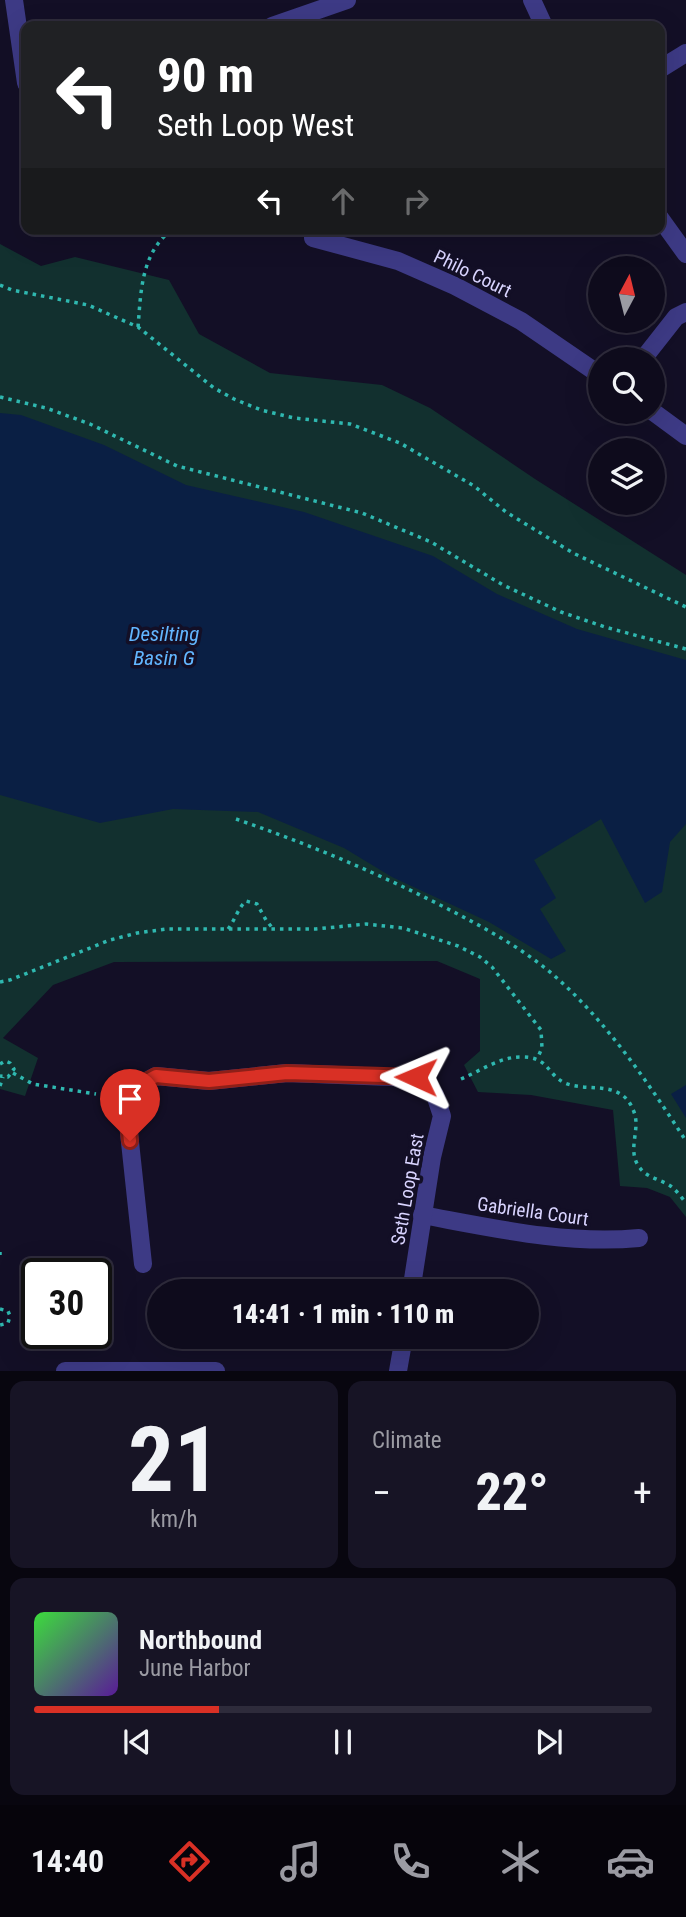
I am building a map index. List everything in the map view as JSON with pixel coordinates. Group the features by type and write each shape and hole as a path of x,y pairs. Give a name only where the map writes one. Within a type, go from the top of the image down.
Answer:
{"street":[{"path":"14,0 21,48"},
{"path":"287,21 348,0"},
{"path":"532,0 542,21"},
{"path":"665,66 686,53"},
{"path":"665,225 686,254"},
{"name":"Philo Court","path":"313,238 398,261 455,286 521,321 588,367"},
{"path":"652,347 676,317 686,312"},
{"path":"665,421 686,436"},
{"name":"Seth Loop East","path":"143,1264 127,1114 132,1089 156,1076 209,1081 287,1073 416,1077 435,1095 442,1116 432,1157 413,1279"},
{"name":"Gabriella Court","path":"422,1215 573,1239 608,1241 639,1238"},
{"path":"398,1371 402,1349"},
{"path":"65,1371 216,1371"}],"path":[{"path":"138,327 142,279 149,259 165,235"},
{"path":"0,285 12,290 88,305 138,327 184,365 233,399 261,410 294,418 350,424 400,443 474,485 506,512 573,553 686,607"},
{"path":"0,397 46,408 90,424 177,466 362,513 431,542 503,585 561,612 686,649"},
{"path":"236,819 294,839 396,882 482,926 557,978 616,1041 686,1142"},
{"path":"227,930 237,917 239,907 246,901 257,904 274,930"},
{"path":"0,982 110,940 137,933 167,929 274,930 384,925 419,932 458,946 480,957 492,967 541,1030 542,1039 537,1059"},
{"path":"461,1079 504,1059 523,1057 537,1059 566,1083 606,1088 621,1095 635,1113 634,1157 641,1170 672,1188 686,1203"},
{"path":"0,1064 5,1061 10,1063 13,1073"},
{"path":"0,1086 1,1076 8,1077 13,1073"},
{"path":"13,1073 33,1084 54,1085 96,1094"},
{"path":"0,1309 8,1311 10,1318 8,1323 0,1325"}],"green space":[{"path":"0,244 41,266 75,257 169,280 199,334 270,373 382,385 430,408 588,515 686,575 686,1217 670,1197 647,1188 620,1186 613,1110 531,1095 478,1092 464,1065 480,1051 480,979 437,961 114,962 53,985 3,1038 38,1058 25,1096 0,1089"}],"water":[{"name":"Desilting Basin G","path":"0,413 21,415 104,445 186,485 304,512 433,556 497,594 577,629 686,660 686,824 670,842 662,892 645,903 601,819 534,860 556,898 540,909 566,951 551,959 489,922 392,877 344,848 258,812 173,809 100,823 0,795"},
{"path":"686,1085 686,1118 671,1094"}],"route":[{"path":"130,1141 127,1114 132,1089 156,1076 209,1081 287,1073 416,1077"}]}
